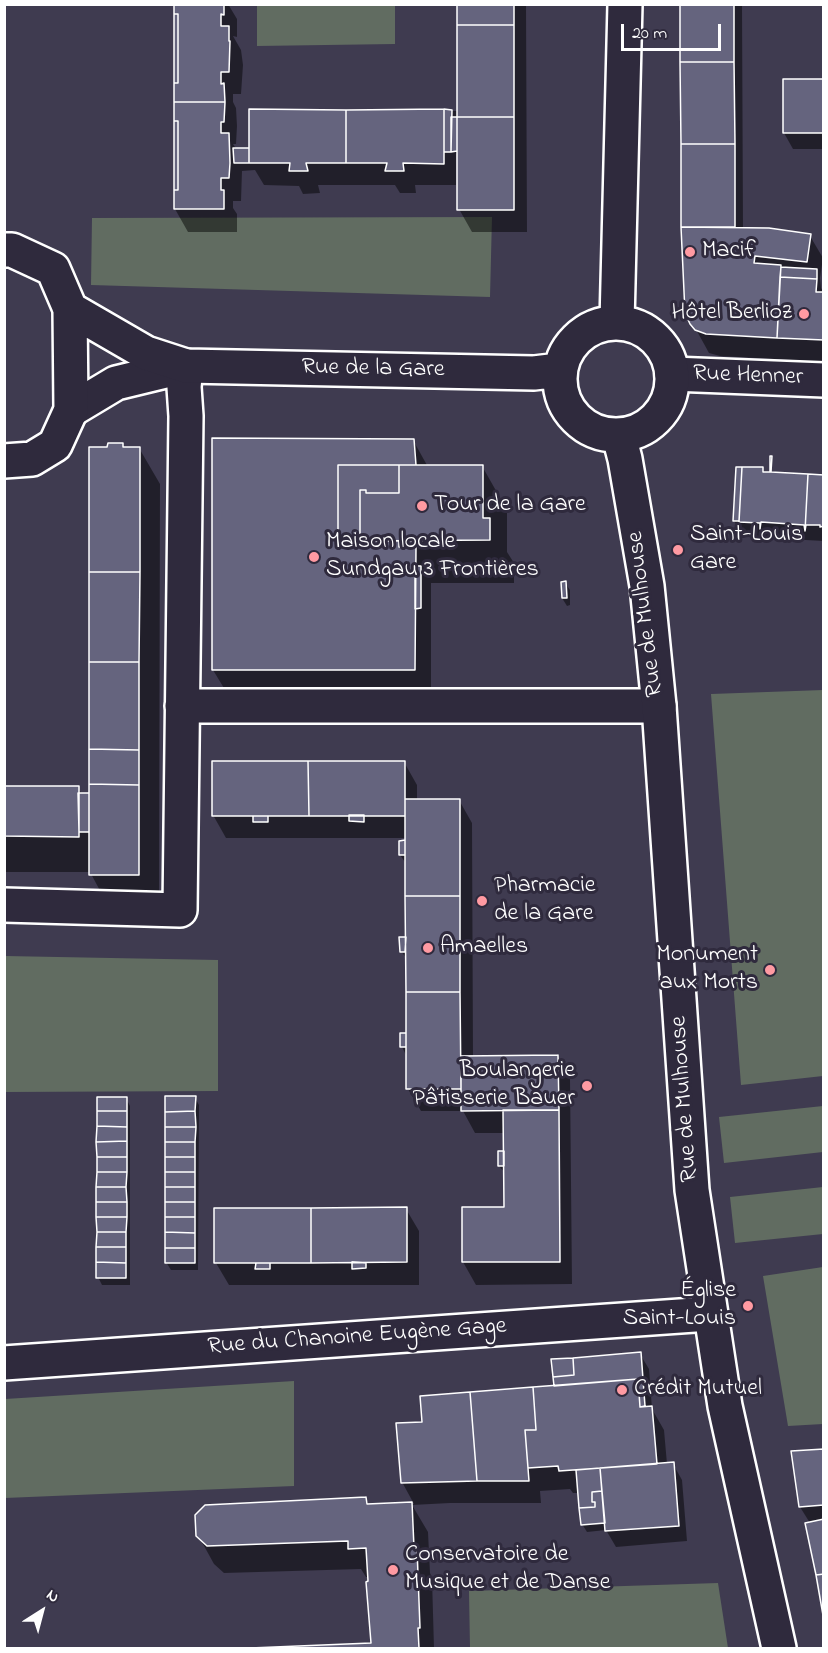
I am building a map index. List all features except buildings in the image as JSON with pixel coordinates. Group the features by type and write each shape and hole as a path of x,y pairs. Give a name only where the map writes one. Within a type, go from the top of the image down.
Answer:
{"main road":[{"path":"617,322 625,4"},
{"path":"4,460 32,459 55,445 71,410 70,309 53,269 7,248"},
{"name":"Rue de la Gare","path":"70,309 146,353 186,366"},
{"path":"617,322 639,327 655,337 668,356 672,374 670,399 660,415 641,431 619,436 597,434 579,423 564,403 559,370 563,357 577,337 594,326 617,322"},
{"path":"4,904 180,910 186,366"},
{"name":"Rue de la Gare","path":"71,410 116,382 186,366 534,373 559,370"},
{"name":"Rue Henner","path":"672,374 824,380"},
{"name":"Rue de Mulhouse","path":"619,436 647,586 659,706 692,1190 725,1406 779,1648"},
{"path":"182,706 659,706"},
{"name":"Rue du Chanoine Eugène Gage","path":"4,1363 710,1314"}],"green space":[{"path":"257,5 395,5 395,44 257,46"},
{"path":"492,217 490,297 91,285 92,218"},
{"path":"823,690 823,1076 741,1085 711,694"},
{"path":"5,956 218,960 218,1091 5,1092"},
{"path":"823,1106 823,1152 724,1163 719,1117"},
{"path":"823,1187 823,1234 735,1243 730,1197"},
{"path":"823,1267 823,1424 788,1426 763,1276"},
{"path":"294,1381 294,1486 5,1498 5,1399"},
{"path":"718,1583 728,1648 470,1648 469,1591"}],"place":[{"name":"Macif","path":"690,252"},
{"name":"Hôtel Berlioz","path":"804,314"},
{"name":"Tour de la Gare","path":"422,506"},
{"name":"Saint-Louis Gare","path":"678,550"},
{"name":"Maison locale Sundgau 3 Frontières","path":"314,557"},
{"name":"Pharmacie de la Gare","path":"482,901"},
{"name":"Amaelles","path":"428,948"},
{"name":"Monument aux Morts","path":"770,970"},
{"name":"Boulangerie Pâtisserie Bauer","path":"587,1086"},
{"name":"Église Saint-Louis","path":"748,1306"},
{"name":"Crédit Mutuel","path":"622,1390"},
{"name":"Conservatoire de Musique et de Danse","path":"393,1570"}]}
